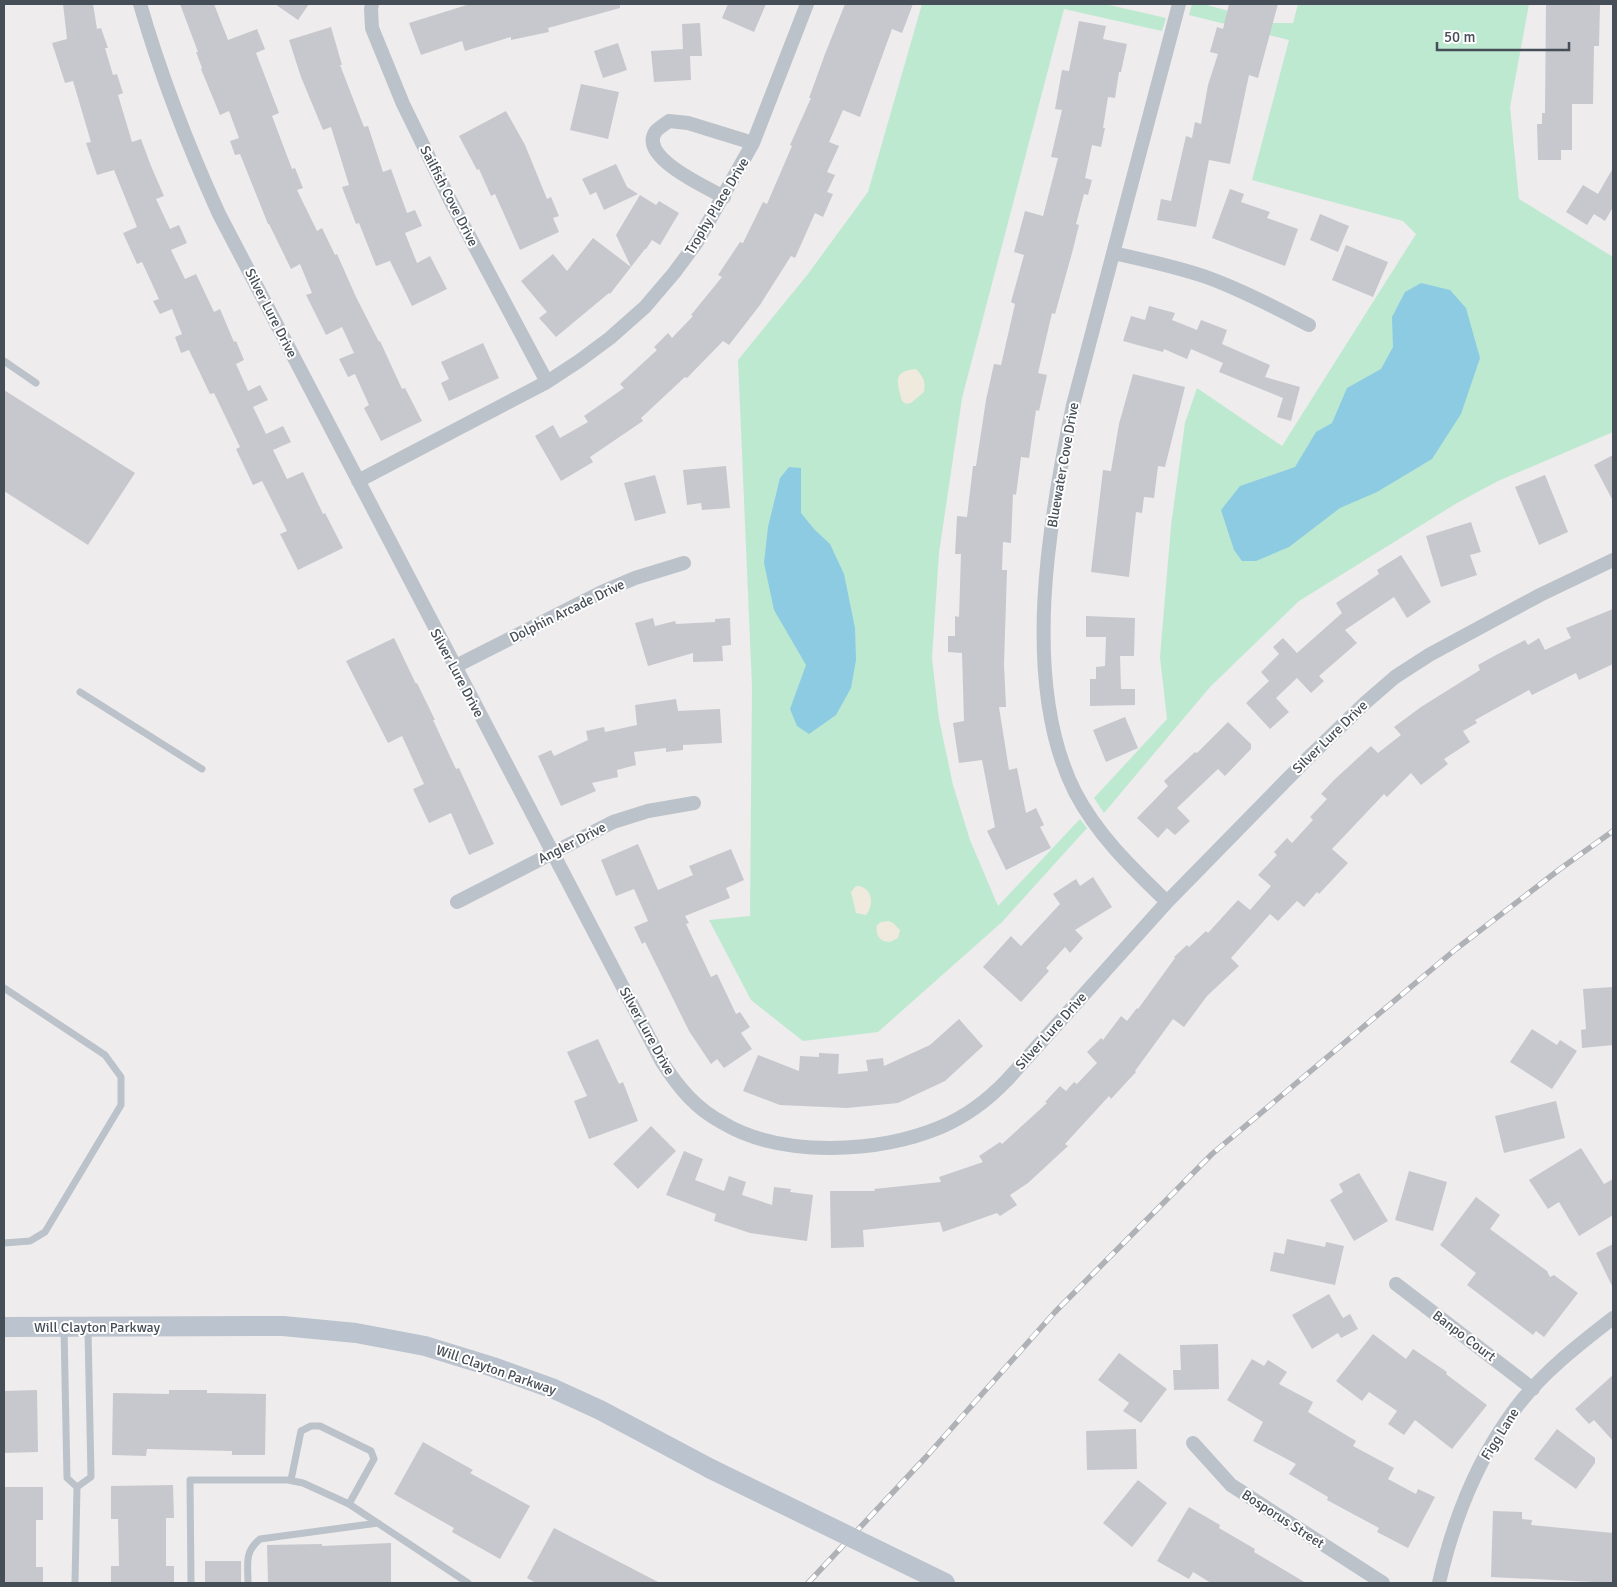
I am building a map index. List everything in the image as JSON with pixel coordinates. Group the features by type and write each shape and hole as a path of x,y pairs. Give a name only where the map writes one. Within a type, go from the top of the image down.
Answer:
{"street":[{"name":"Silver Lure Drive","path":"140,4 156,57 185,136 224,223 454,667 662,1062 680,1088 700,1108 731,1128 747,1135 775,1143 833,1148 889,1143 915,1137 942,1127 967,1114 990,1097 1008,1079 1167,902 1365,702 1395,677 1429,654 1540,595 1613,560"},
{"name":"Sailfish Cove Drive","path":"372,4 372,28 404,104 450,200 547,382"},
{"name":"Trophy Place Drive","path":"358,482 547,382 579,362 645,307 697,242 753,143 807,4"},
{"name":"Bluewater Cove Drive","path":"1167,902 1118,854 1103,836 1075,792 1062,760 1053,730 1047,695 1044,648 1051,530 1060,466 1073,405 1112,252 1179,4"},
{"path":"724,197 674,169 660,157 653,143 655,132 668,121 688,123 753,143"},
{"path":"1112,252 1208,278 1263,301 1309,326"},
{"name":"Dolphin Arcade Drive","path":"454,667 602,592 635,578 684,563"},
{"name":"Angler Drive","path":"457,902 613,822 648,811 694,803"},
{"name":"Banpo Court","path":"1396,1284 1532,1389"},
{"name":"Figg Lane","path":"1439,1583 1445,1555 1462,1505 1488,1450 1516,1408 1532,1389 1584,1340 1613,1318"},
{"name":"Will Clayton Parkway","path":"4,1327 283,1326 356,1333 425,1346 493,1366 554,1389 600,1410 711,1469 945,1583"},
{"name":"Bosporus Street","path":"1193,1443 1231,1485 1383,1583"}],"lane":[{"path":"4,362 36,383"},
{"path":"80,692 202,769"},
{"path":"4,988 105,1055 121,1077 121,1105 45,1232 30,1241 4,1243"},
{"path":"64,1327 66,1478 78,1488"},
{"path":"74,1583 78,1488 91,1477 88,1327"},
{"path":"291,1480 301,1431 311,1426 320,1426 371,1451 374,1459 349,1504"},
{"path":"191,1583 190,1480 291,1480 303,1483 349,1504 468,1583"},
{"path":"248,1583 248,1554 252,1546 260,1539 378,1524"}],"green space":[{"path":"922,4 1105,4 1166,18 1162,31 1064,9 962,398 939,553 932,658 939,719 953,785 970,840 998,906 1080,819 1087,828 1002,922 878,1032 803,1041 751,1000 709,920 750,916 752,686 738,360 808,274 868,192"},
{"path":"1192,4 1203,4 1273,23 1293,23 1298,4 1529,4 1510,107 1519,199 1613,257 1613,432 1498,481 1457,503 1299,601 1210,687 1104,813 1094,798 1167,719 1160,657 1171,526 1185,423 1197,388 1282,446 1416,234 1403,221 1252,180 1289,40 1189,15"}],"sand":[{"path":"916,369 923,379 925,385 924,392 911,403 906,404 902,401 898,379 903,372"},
{"path":"856,886 869,892 871,901 866,915 856,913 851,892"},
{"path":"889,921 900,930 898,938 886,942 878,935 877,925 881,922"}],"water":[{"path":"1421,283 1450,290 1466,308 1480,358 1461,414 1432,459 1377,492 1340,508 1289,547 1256,561 1242,561 1234,550 1221,510 1240,486 1295,467 1316,432 1332,423 1347,388 1381,369 1393,347 1392,317 1405,292"},
{"path":"789,467 801,468 801,513 830,544 844,574 855,628 856,660 851,688 836,715 809,734 797,726 790,709 806,665 774,610 764,563 768,527 780,478"}],"building":[{"path":"63,4 93,4 97,29 101,28 108,48 105,48 113,75 117,74 123,93 118,95 132,142 141,139 164,196 156,199 170,229 179,225 187,243 171,250 185,279 196,274 214,312 220,309 244,360 236,364 248,391 260,385 268,400 253,407 266,434 283,426 291,442 273,450 287,479 303,472 323,514 325,513 343,548 298,570 280,534 287,531 262,481 253,485 236,449 240,447 214,393 210,394 189,350 181,353 175,337 182,334 172,309 160,314 153,301 159,299 142,262 137,264 123,233 137,227 114,170 97,175 86,143 91,142 73,81 65,83 52,43 67,39"},
{"path":"180,4 214,4 228,40 257,29 265,49 256,53 279,113 272,116 292,169 295,168 303,188 297,190 317,231 322,228 335,255 337,254 356,297 380,341 402,389 405,388 422,421 381,441 364,408 369,405 355,374 348,377 339,359 354,353 342,327 326,335 306,295 312,293 300,264 291,269 268,224 240,154 235,155 230,141 239,138 229,111 220,115 201,69 196,52 198,52"},
{"path":"275,4 309,4 298,20"},
{"path":"470,4 620,4 620,8 548,28 549,32 511,40 511,37 465,51 462,41 421,55 409,23"},
{"path":"728,4 766,4 754,32 722,18"},
{"path":"845,4 913,4 902,33 892,29 860,117 843,110 829,142 839,146 827,172 835,175 827,192 833,194 823,217 815,213 795,258 791,256 760,305 729,345 723,341 687,378 685,377 641,418 643,421 590,457 593,462 561,481 535,436 553,425 560,438 588,422 584,416 624,388 620,384 657,350 654,347 668,333 672,338 693,316 691,315 722,277 718,275 740,242 743,243 763,202 767,204 811,98 809,98"},
{"path":"1229,4 1278,4 1258,78 1249,75 1230,164 1209,160 1196,227 1157,220 1161,199 1171,201 1186,136 1192,138 1195,122 1201,124 1208,85 1218,54 1210,52 1217,27 1223,29"},
{"path":"1546,4 1600,4 1599,46 1594,46 1593,104 1572,104 1572,150 1561,150 1561,160 1538,160 1537,124 1542,124 1542,113 1545,113"},
{"path":"1079,21 1106,26 1103,39 1127,44 1121,72 1119,72 1115,98 1108,97 1101,147 1092,145 1085,178 1092,180 1088,195 1084,194 1076,224 1079,225 1072,253 1055,314 1052,313 1038,373 1047,375 1039,411 1036,410 1029,458 1021,457 1016,495 1013,494 1011,543 1003,542 1002,570 1007,570 1004,664 1006,707 999,707 1009,770 1017,768 1026,813 1036,808 1044,825 1040,827 1051,848 1006,870 987,831 995,827 982,760 959,763 953,723 964,721 962,653 948,652 948,636 955,636 955,616 959,617 961,554 955,554 957,516 967,517 973,466 976,466 986,400 994,364 1001,365 1015,304 1011,302 1024,255 1014,252 1025,211 1043,216 1058,158 1051,157 1062,110 1055,109 1062,70 1069,71"},
{"path":"700,23 702,56 690,56 691,80 654,82 651,51 683,49 682,24"},
{"path":"331,27 342,65 340,65 364,127 368,126 383,172 391,169 407,213 415,210 422,226 405,233 417,263 430,256 447,289 412,306 390,261 376,266 359,223 356,224 342,187 349,185 331,127 323,130 301,77 289,40"},
{"path":"618,43 627,70 603,78 594,51"},
{"path":"581,84 619,92 608,139 570,130"},
{"path":"506,111 525,145 547,199 551,197 559,216 553,218 559,232 520,250 495,194 491,196 479,169 477,170 459,136"},
{"path":"616,164 627,187 638,194 604,210 596,192 590,195 582,179"},
{"path":"1613,168 1613,207 1605,221 1594,214 1587,225 1566,212 1583,185 1598,194"},
{"path":"1230,189 1244,194 1241,202 1270,212 1267,218 1298,229 1285,266 1212,238"},
{"path":"640,195 656,205 659,201 679,213 660,245 652,240 631,267 616,235"},
{"path":"1320,214 1349,226 1338,252 1310,240"},
{"path":"593,238 631,267 610,294 556,337 539,318 547,312 521,281 553,254 567,271"},
{"path":"1346,245 1388,262 1373,297 1332,280"},
{"path":"1149,306 1175,313 1172,320 1197,330 1201,320 1227,330 1222,344 1270,365 1265,377 1300,387 1291,421 1277,417 1283,398 1219,372 1223,363 1191,349 1187,359 1164,349 1163,352 1123,341 1131,316 1145,320"},
{"path":"483,343 499,378 449,401 441,383 449,379 441,362"},
{"path":"1133,374 1185,387 1165,467 1158,466 1154,498 1144,497 1142,513 1136,512 1129,577 1091,572 1103,470 1111,471 1119,424"},
{"path":"4,390 135,473 88,545 4,491"},
{"path":"1613,455 1613,501 1594,465"},
{"path":"726,466 730,508 702,510 701,503 687,505 683,470"},
{"path":"655,475 666,513 635,521 624,483"},
{"path":"1545,475 1568,532 1539,545 1515,487"},
{"path":"1471,522 1481,552 1470,555 1477,575 1441,587 1426,536"},
{"path":"1401,555 1431,602 1407,618 1394,597 1345,630 1357,643 1319,676 1324,681 1311,693 1297,678 1276,698 1289,712 1270,729 1246,703 1269,681 1261,672 1279,654 1273,647 1283,638 1297,653 1342,613 1336,603 1379,574 1377,570"},
{"path":"1613,609 1613,664 1579,680 1576,673 1532,695 1529,690 1475,720 1477,723 1463,731 1470,742 1444,759 1448,764 1421,785 1411,773 1387,797 1384,794 1332,849 1348,863 1304,907 1297,901 1278,921 1270,914 1231,958 1239,966 1207,996 1184,1027 1173,1019 1136,1072 1111,1099 1109,1096 1065,1144 1068,1146 1028,1183 1010,1195 1017,1205 1000,1216 997,1213 943,1232 940,1222 863,1230 864,1247 831,1248 830,1191 875,1191 874,1189 941,1182 939,1177 983,1162 979,1156 1000,1142 1002,1144 1047,1103 1045,1102 1060,1086 1066,1091 1074,1082 1077,1084 1097,1063 1087,1052 1101,1038 1103,1040 1121,1016 1127,1021 1138,1009 1174,957 1187,945 1189,947 1206,931 1208,933 1238,900 1250,910 1271,886 1258,875 1277,855 1274,852 1287,838 1292,843 1313,820 1310,817 1327,799 1321,794 1334,780 1371,746 1378,753 1401,735 1394,727 1421,707 1480,670 1478,665 1496,655 1525,640 1528,645 1539,638 1545,650 1571,638 1566,628"},
{"path":"1086,616 1135,618 1134,656 1120,656 1121,689 1135,689 1135,705 1090,706 1090,679 1096,679 1096,667 1105,666 1106,637 1086,637"},
{"path":"653,618 655,626 675,621 676,624 715,622 715,619 730,618 731,645 722,646 723,661 693,662 693,653 648,666 635,623"},
{"path":"394,638 435,720 433,720 456,769 459,768 494,844 469,855 451,813 429,823 413,789 424,784 402,736 388,743 346,661"},
{"path":"676,699 678,711 720,709 722,743 683,745 683,750 666,752 666,748 634,752 636,765 617,770 618,777 592,783 596,791 561,806 538,756 551,750 554,756 588,740 586,731 604,727 605,732 637,725 635,705"},
{"path":"1125,717 1138,748 1106,762 1093,730"},
{"path":"1228,722 1251,744 1251,749 1225,776 1218,769 1177,808 1190,821 1175,835 1167,828 1158,838 1137,818 1168,786 1164,781 1195,752 1197,753"},
{"path":"638,844 658,890 693,875 689,866 731,849 744,880 726,888 730,898 685,916 689,923 686,924 711,977 717,974 736,1014 740,1012 750,1027 741,1033 752,1049 724,1068 717,1059 711,1064 689,1031 645,942 642,944 634,927 648,921 634,889 616,896 601,860"},
{"path":"1093,877 1112,907 1075,930 1083,938 1070,953 1065,947 1046,968 1049,971 1021,1002 983,967 1011,936 1021,946 1060,904 1053,894 1076,879 1080,886"},
{"path":"1613,987 1613,1045 1582,1048 1581,1030 1586,1029 1583,989"},
{"path":"959,1019 983,1046 945,1081 898,1103 847,1108 780,1105 743,1091 758,1055 799,1071 800,1056 819,1057 819,1053 839,1054 838,1074 868,1071 866,1060 883,1058 884,1066 930,1045"},
{"path":"1532,1029 1557,1045 1560,1040 1577,1051 1552,1089 1510,1062"},
{"path":"598,1039 619,1084 623,1082 638,1121 589,1139 574,1101 587,1096 567,1052"},
{"path":"1556,1101 1565,1138 1504,1153 1495,1116"},
{"path":"651,1126 676,1151 638,1189 613,1164"},
{"path":"1581,1148 1604,1184 1613,1179 1613,1215 1579,1236 1559,1202 1548,1209 1529,1180"},
{"path":"684,1151 703,1159 695,1180 724,1191 729,1176 746,1182 742,1195 772,1205 774,1187 791,1189 790,1192 813,1195 807,1241 750,1233 714,1221 716,1214 666,1195"},
{"path":"1409,1171 1447,1182 1433,1231 1395,1220"},
{"path":"1359,1173 1388,1221 1354,1241 1330,1200 1343,1192 1339,1184"},
{"path":"1476,1197 1500,1215 1490,1229 1547,1271 1550,1277 1554,1275 1578,1293 1544,1337 1536,1331 1533,1335 1467,1285 1476,1273 1440,1245"},
{"path":"1287,1239 1325,1247 1326,1242 1344,1246 1335,1285 1270,1271 1274,1252 1284,1254"},
{"path":"1613,1244 1613,1288 1596,1253"},
{"path":"1329,1294 1343,1318 1350,1314 1358,1329 1341,1338 1338,1333 1312,1349 1292,1315"},
{"path":"1373,1334 1406,1359 1413,1349 1447,1372 1446,1374 1487,1405 1452,1449 1415,1420 1404,1435 1388,1424 1397,1411 1369,1392 1362,1401 1336,1381"},
{"path":"1218,1344 1219,1389 1174,1390 1173,1370 1181,1370 1180,1345"},
{"path":"1119,1353 1167,1389 1141,1423 1123,1411 1129,1403 1098,1380"},
{"path":"1252,1359 1264,1366 1268,1360 1287,1372 1279,1384 1313,1402 1308,1412 1356,1441 1353,1446 1394,1468 1388,1479 1416,1494 1418,1489 1435,1497 1408,1548 1377,1532 1379,1528 1327,1500 1328,1497 1289,1474 1296,1464 1253,1441 1263,1422 1227,1400"},
{"path":"1613,1375 1613,1441 1594,1420 1589,1424 1575,1409"},
{"path":"37,1390 38,1452 4,1453 4,1391"},
{"path":"169,1390 207,1390 207,1393 266,1394 265,1455 232,1455 232,1451 147,1449 146,1456 112,1455 113,1393 169,1394"},
{"path":"1136,1429 1137,1469 1087,1470 1086,1431"},
{"path":"1557,1429 1595,1458 1595,1463 1576,1489 1534,1459"},
{"path":"423,1442 473,1470 470,1473 530,1506 500,1559 452,1532 454,1528 394,1494"},
{"path":"1138,1480 1167,1503 1132,1547 1103,1523"},
{"path":"173,1485 174,1518 166,1518 166,1566 174,1566 174,1583 111,1583 111,1566 119,1566 118,1519 111,1519 111,1486"},
{"path":"4,1487 43,1487 43,1520 36,1520 36,1567 43,1567 43,1583 4,1583"},
{"path":"1189,1507 1220,1525 1219,1528 1255,1549 1254,1552 1306,1583 1211,1583 1193,1572 1189,1579 1157,1561"},
{"path":"1493,1511 1522,1512 1522,1519 1532,1520 1531,1525 1613,1533 1613,1583 1491,1577"},
{"path":"554,1528 660,1583 536,1583 527,1578"},
{"path":"391,1543 391,1583 268,1583 267,1545 322,1544 322,1546"},
{"path":"205,1561 241,1561 241,1583 205,1583"}],"railway":[{"path":"808,1583 926,1457 1055,1312 1212,1154 1456,949 1613,831"}]}
